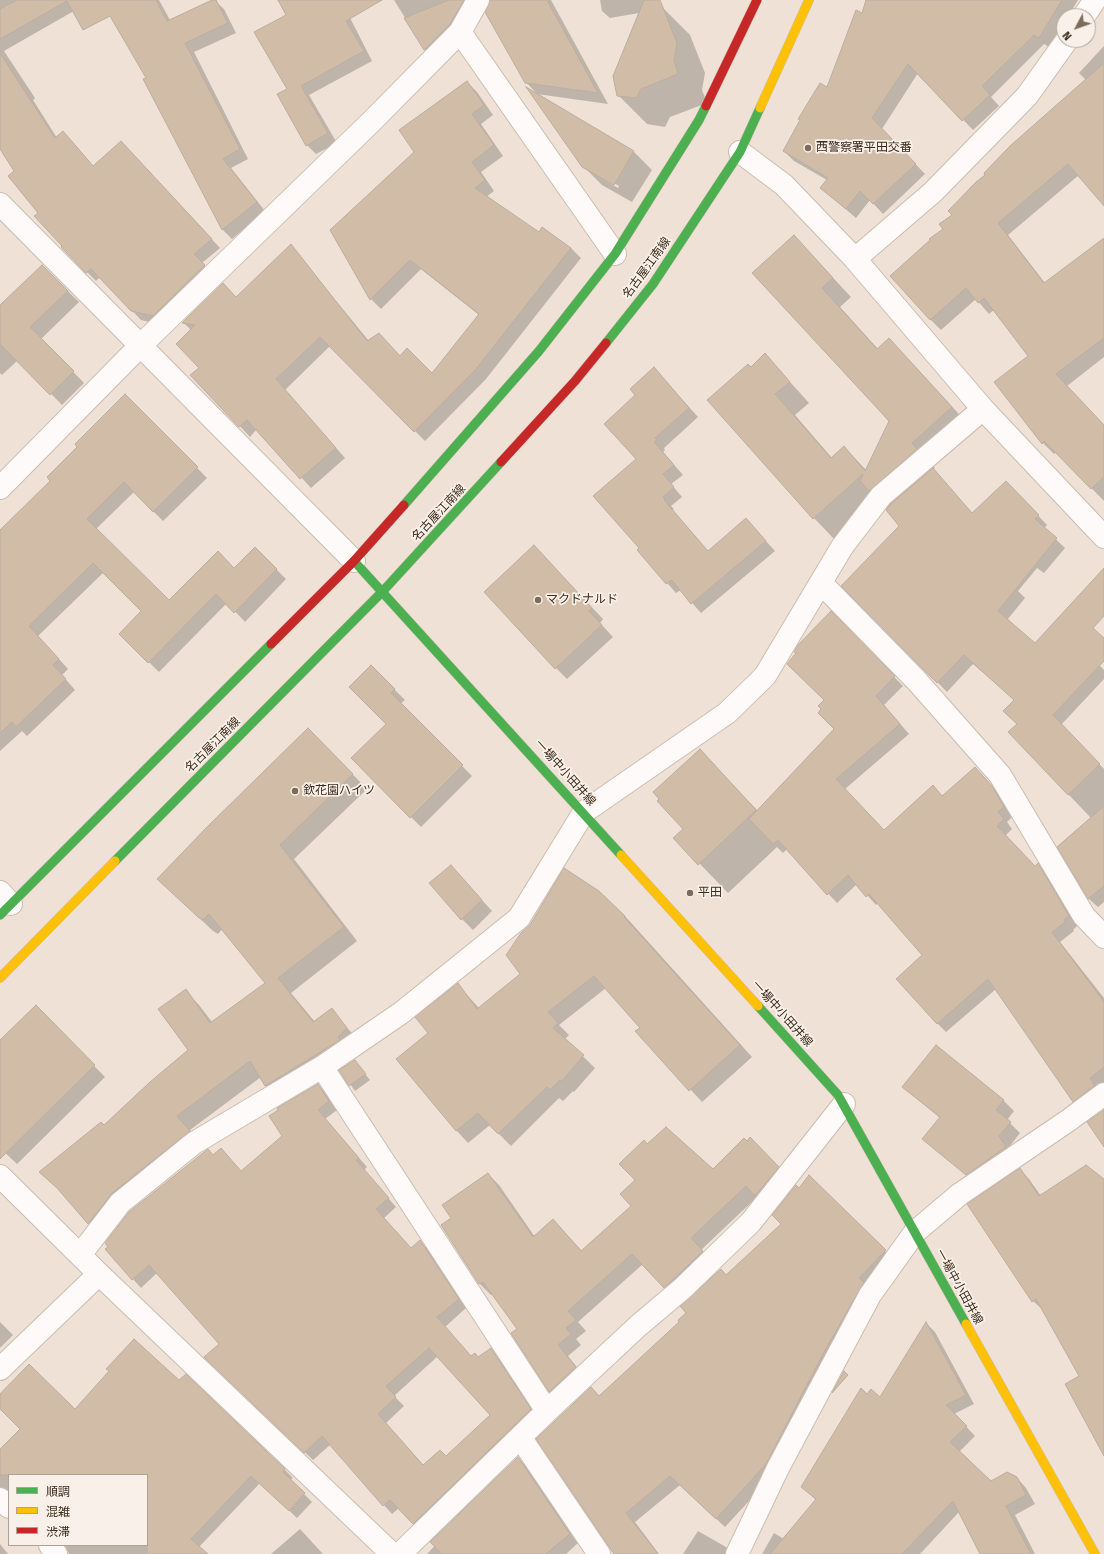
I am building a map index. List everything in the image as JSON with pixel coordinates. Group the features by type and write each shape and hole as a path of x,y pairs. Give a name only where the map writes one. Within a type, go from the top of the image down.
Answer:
{"main road":[{"path":"4,904 72,844 354,561 534,357 615,254 699,120 757,0"},
{"name":"名古屋江南線","path":"0,978 384,591 575,381 653,284 740,152 809,0"},
{"name":"一場中小田井線","path":"354,561 384,591 838,1095 1095,1554"}],"street":[{"path":"0,488 141,345 371,122 460,32 478,0"},
{"path":"460,32 615,254"},
{"path":"855,259 933,192 1027,96 1061,48"},
{"path":"740,152 784,185 855,259 983,409 1104,537"},
{"path":"0,204 354,561"},
{"path":"80,1255 120,1203 194,1143 322,1067 401,1013 519,918 584,812 727,713 766,676 842,547 881,496 983,409"},
{"path":"821,584 916,680 1000,775 1084,916 1104,938"},
{"path":"322,1067 547,1411"},
{"path":"737,1554 778,1468 870,1295 915,1232 960,1194 1069,1120 1104,1094"},
{"path":"400,1554 547,1411 638,1326 683,1288 751,1222 844,1104"},
{"path":"0,1176 99,1274 392,1554"},
{"path":"0,1369 99,1274"},
{"path":"520,1437 599,1554"},
{"path":"0,1499 8,1506"}],"building":[{"path":"17,0 156,0 167,21 212,0 216,0 228,23 185,43 240,149 223,159 257,202 222,230 143,79 146,78 110,16 83,30 67,1 0,39 0,9"},
{"path":"278,0 382,0 346,21 364,51 301,86 328,133 306,146 277,94 287,89 254,32 286,15"},
{"path":"449,0 464,0 450,24 424,50 404,18"},
{"path":"490,0 547,0 598,93 525,83 485,12"},
{"path":"644,0 660,0 677,43 674,60 678,74 641,89 636,98 617,96 613,76"},
{"path":"866,0 1062,0 1039,38 1034,35 982,86 990,95 962,121 908,64 872,118 916,164 873,204 860,191 846,209 820,188 828,178 783,151 800,120 798,119 820,83 827,87 856,10 862,13"},
{"path":"0,53 55,138 63,131 93,166 121,141 212,239 194,254 205,265 153,316 131,311 91,269 86,273 34,216 38,213 8,176 14,171 0,149"},
{"path":"1104,63 1104,206 1068,164 998,223 1044,283 1104,238 1104,338 1056,374 1104,425 1104,477 1091,489 1044,441 1042,444 994,382 1028,356 984,298 978,303 966,288 930,320 890,276 930,240 929,239 943,229 939,224 952,215 948,211 976,182 985,175 984,173 1010,146"},
{"path":"467,81 484,105 472,114 494,145 472,162 485,180 475,188 539,232 542,227 571,248 476,369 414,432 320,337 276,379 336,448 300,479 247,420 239,427 190,375 199,368 176,344 195,325 182,323 223,283 236,297 291,244 367,341 379,333 400,356 407,348 432,373 479,314 410,260 370,300 330,230 414,152 399,130"},
{"path":"526,87 634,151 614,185 582,167"},
{"path":"794,235 833,278 822,288 877,349 889,338 952,407 912,443 917,449 869,491 860,481 863,474 813,519 707,400 748,364 751,367 765,353 790,382 775,394 831,458 844,446 865,471 889,421 752,273"},
{"path":"42,265 68,291 30,327 74,371 50,395 0,344 0,305"},
{"path":"654,367 689,408 655,438 657,440 654,442 674,465 663,474 674,487 663,497 665,499 664,500 708,551 746,518 766,541 691,604 672,580 666,584 637,550 639,548 593,496 636,459 604,424 635,395 630,389"},
{"path":"125,394 198,467 153,512 124,482 87,519 169,600 218,551 234,568 255,547 277,569 234,613 216,594 148,663 119,634 141,611 93,563 29,626 59,659 53,665 66,679 16,727 12,722 0,733 0,530 50,481 47,477 77,447 75,444"},
{"path":"933,468 972,513 1006,481 1039,515 1035,519 1057,538 998,611 1035,643 1104,568 1104,616 1093,628 1104,638 1104,661 1053,715 1100,764 1068,795 1008,732 1017,724 1003,711 1014,700 964,655 937,683 841,586 899,526 886,510"},
{"name":"マクドナルド","path":"534,545 592,608 589,611 602,625 555,669 484,592"},
{"path":"831,611 895,676 876,696 900,724 836,779 884,830 933,785 942,796 975,767 992,786 1004,807 998,812 1004,819 997,826 1035,866 1038,863 1069,916 1064,920 1065,922 1052,932 1104,1002 1104,1067 1090,1078 1095,1085 1073,1102 988,979 937,1024 896,979 922,955 869,894 866,897 848,875 827,895 778,840 773,844 749,819 834,729 818,713 821,709 818,706 824,700 787,664 796,653 794,652 799,644"},
{"path":"371,665 395,689 391,693 463,765 410,818 351,758 386,724 349,687"},
{"path":"308,728 353,774 280,845 344,927 278,978 313,1022 332,1008 347,1028 338,1037 340,1040 265,1086 250,1061 177,1116 190,1131 112,1193 88,1224 57,1188 39,1172 101,1122 104,1125 150,1082 188,1050 158,1009 186,989 210,1023 265,983 209,914 203,920 198,917 157,879 208,826"},
{"path":"700,749 756,810 698,865 673,838 683,829 657,801 659,799 653,792"},
{"path":"1104,806 1104,886 1088,899 1057,847"},
{"path":"451,865 482,900 461,920 429,883"},
{"path":"564,868 599,891 625,916 624,917 740,1045 689,1091 635,1031 640,1028 594,976 548,1012 558,1023 553,1028 584,1055 562,1081 560,1080 550,1090 547,1087 498,1134 478,1113 456,1131 396,1059 428,1033 415,1017 458,983 477,1009 520,974 506,955 521,933 530,925"},
{"path":"36,1005 95,1065 0,1159 0,1040"},
{"path":"936,1045 1004,1100 996,1110 1011,1122 999,1136 1006,1147 966,1175 922,1139 940,1117 902,1087"},
{"path":"355,1060 366,1074 349,1086 339,1070"},
{"path":"318,1084 329,1101 318,1110 359,1158 356,1160 389,1198 376,1209 411,1248 420,1240 459,1299 437,1317 471,1356 475,1353 478,1357 491,1348 531,1409 413,1524 390,1500 383,1506 322,1436 304,1453 204,1357 219,1344 149,1265 132,1280 105,1249 108,1247 105,1243 129,1212 208,1149 213,1155 221,1148 241,1171 282,1136 269,1116 278,1110 277,1108","holes":["429,1348 490,1415 446,1456 440,1450 423,1465 378,1414 396,1397 386,1386"]},
{"path":"1104,1110 1104,1147 1087,1122"},
{"path":"666,1127 713,1169 744,1138 747,1141 750,1137 779,1167 755,1196 746,1186 691,1238 703,1251 664,1288 632,1254 568,1311 576,1320 566,1328 571,1334 558,1345 576,1367 549,1392 511,1333 517,1329 483,1282 479,1284 441,1225 451,1218 442,1205 488,1173 533,1237 553,1219 581,1251 631,1206 620,1194 635,1180 619,1164 644,1140 647,1144"},
{"path":"1086,1165 1104,1179 1104,1456 1065,1384 1079,1376 1036,1299 1032,1302 967,1204 1020,1168 1039,1196"},
{"path":"809,1175 886,1250 859,1278 864,1282 824,1352 766,1464 716,1519 670,1476 626,1513 658,1554 614,1554 536,1439 591,1387 599,1396 679,1322 678,1320 686,1313 680,1306 721,1269 726,1275 781,1224 772,1215 796,1185 799,1188"},
{"path":"926,1322 966,1395 946,1405 967,1426 950,1442 991,1481 1007,1472 1017,1477 1026,1495 1006,1506 1031,1554 980,1554 953,1501 902,1554 770,1554 816,1499 801,1487 861,1388 867,1394 871,1389 880,1397"},
{"path":"134,1339 179,1380 186,1374 285,1469 283,1472 305,1493 289,1511 251,1476 191,1539 208,1554 147,1554 148,1474 0,1475 0,1449 20,1429 0,1409 0,1394 29,1364 75,1409 109,1371 106,1369"},
{"path":"844,1371 848,1375 832,1393"},
{"path":"518,1457 570,1534 546,1554 442,1554 430,1542"}],"traffic: fast":[{"path":"404,505 539,351 615,254 699,120 706,106"},
{"path":"606,343 653,284 740,152 760,108"},
{"path":"115,861 383,591 501,462"},
{"path":"354,561 621,855"},
{"path":"0,915 271,644"},
{"path":"758,1006 838,1095 966,1324"}],"traffic: slow":[{"path":"760,108 809,0"},
{"path":"621,855 758,1006"},
{"path":"0,978 115,861"},
{"path":"966,1324 1095,1554"}],"traffic: jam":[{"path":"706,106 757,0"},
{"path":"501,462 575,381 606,343"},
{"path":"271,644 354,561 404,505"}],"place":[{"name":"西警察署平田交番","path":"808,148"},
{"name":"マクドナルド","path":"538,600"},
{"name":"欽花園ハイツ","path":"295,791"},
{"name":"平田","path":"690,893"}]}
